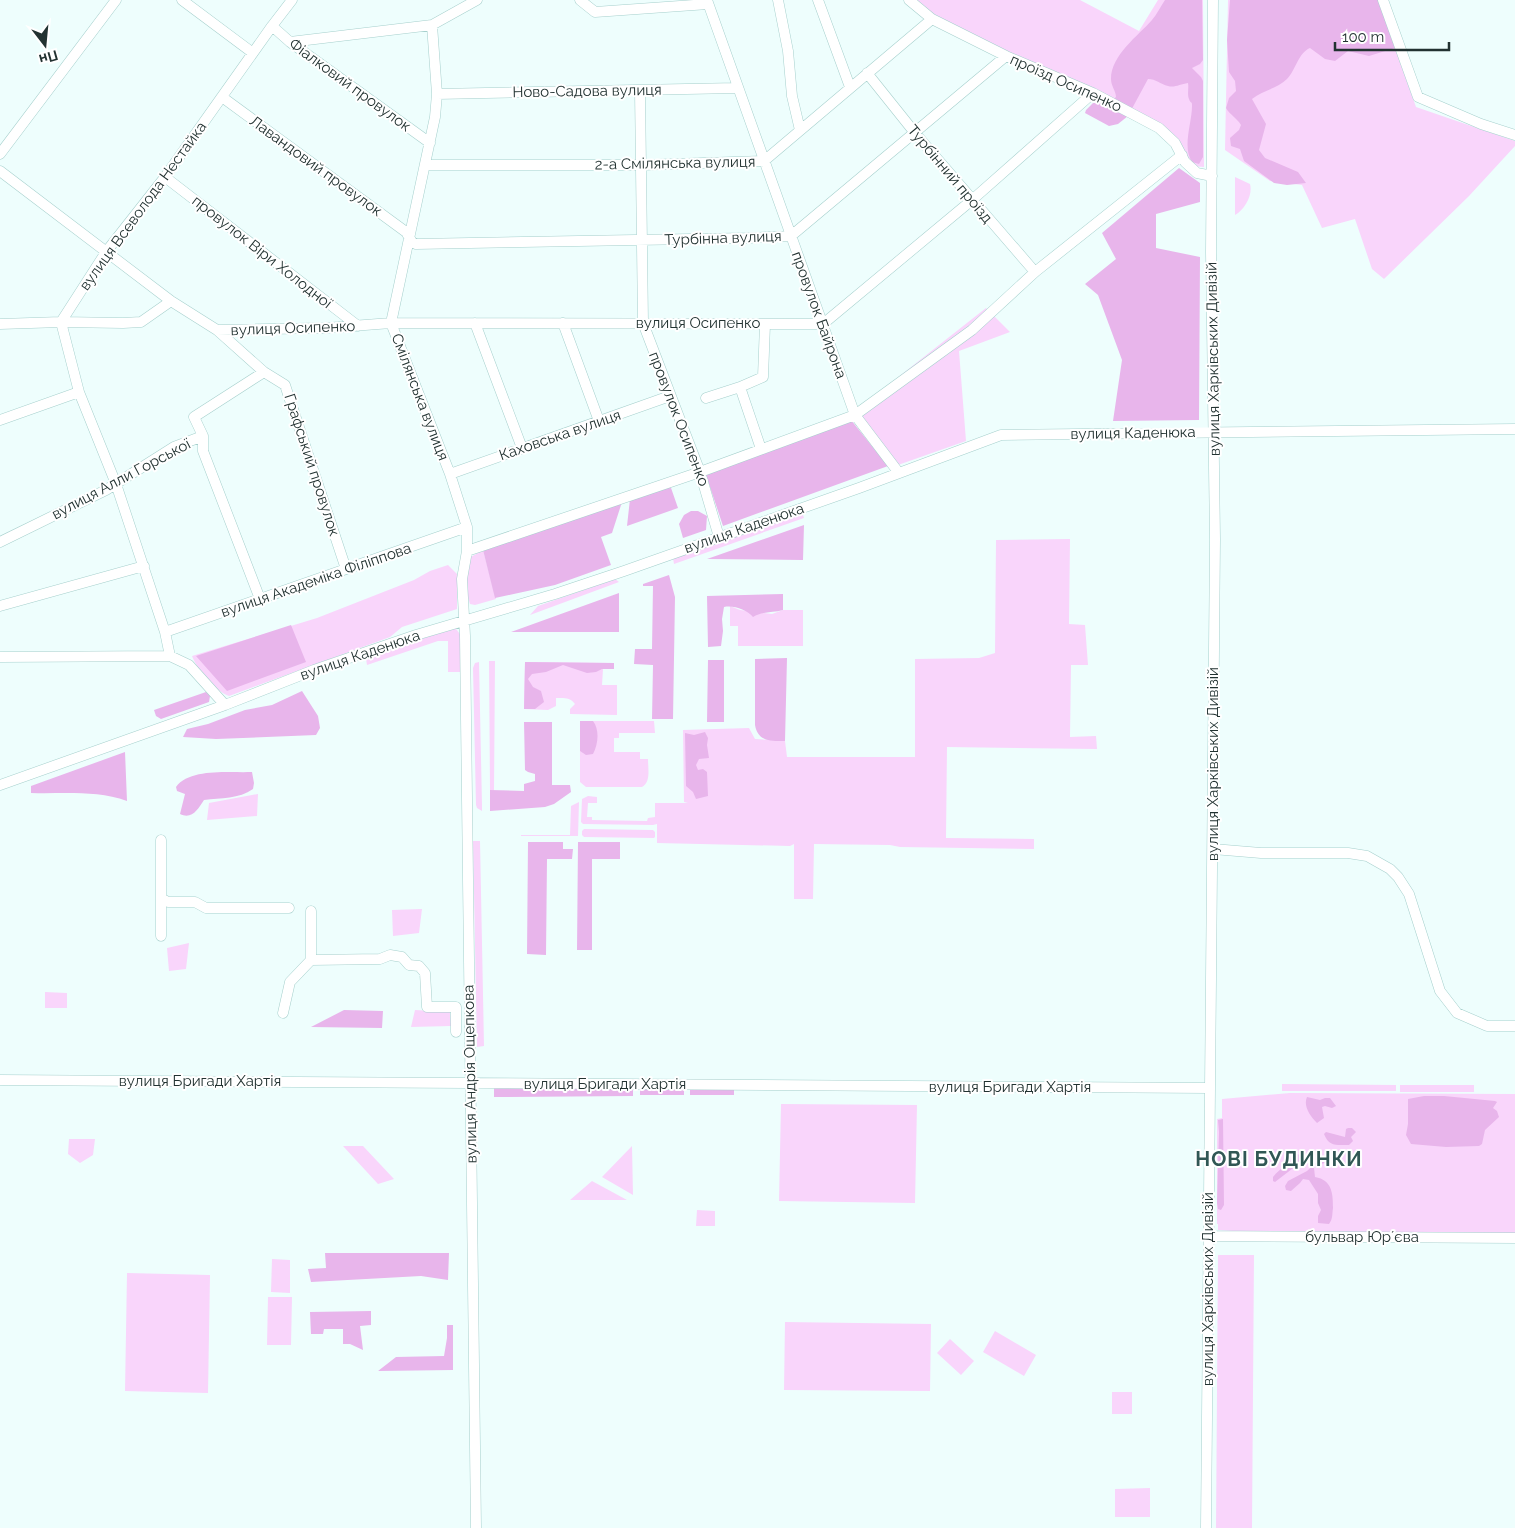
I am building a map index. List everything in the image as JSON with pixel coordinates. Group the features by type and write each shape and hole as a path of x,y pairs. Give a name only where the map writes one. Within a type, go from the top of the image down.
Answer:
{"street":[{"path":"0,154 116,0"},
{"path":"182,0 253,52"},
{"name":"вулиця Всеволода Нестайка","path":"61,322 106,252 165,177 292,0"},
{"path":"290,42 432,25 477,0"},
{"path":"580,0 595,12 707,2"},
{"path":"778,0 788,51 792,96 800,130"},
{"path":"818,0 850,87"},
{"name":"проїзд Осипенко","path":"909,0 932,19 1006,56 1093,93 1159,128 1175,143 1185,162 1193,170 1197,173 1212,176"},
{"name":"вулиця Харківських Дивізій","path":"1206,1528 1209,1088 1213,849 1214,432 1211,252 1213,0"},
{"path":"1383,0 1418,97 1481,124 1515,136"},
{"name":"провулок Байрона","path":"707,2 855,415 899,473"},
{"name":"2-а Смілянська вулиця","path":"426,164 642,165 764,161 932,19"},
{"name":"Смілянська вулиця","path":"432,25 436,94 435,118 392,323 450,474 467,527 467,552 462,579 464,620"},
{"name":"Фіалковий провулок","path":"272,26 290,42 430,143"},
{"name":"Турбінна вулиця","path":"410,236 412,242 416,244 791,236 1006,56"},
{"name":"Турбінний проїзд","path":"867,73 915,133 1035,272"},
{"name":"Ново-Садова вулиця","path":"436,94 737,88"},
{"name":"провулок Осипенко","path":"640,91 643,323 700,472 719,537"},
{"path":"823,324 972,200 1093,93"},
{"name":"Лавандовий провулок","path":"222,97 410,236"},
{"path":"467,552 700,472 855,415 972,330 1035,272 1182,155"},
{"name":"Графський провулок","path":"0,171 171,301 217,330 264,372 285,385 346,569"},
{"name":"провулок Віри Холодної","path":"165,177 358,326"},
{"path":"0,324 61,322 123,324 141,322 171,301"},
{"path":"61,322 79,392 116,484 165,632 170,656"},
{"name":"вулиця Осипенко","path":"217,330 358,326 392,323 823,324"},
{"path":"475,323 522,448"},
{"path":"563,323 599,421"},
{"path":"706,398 740,387 762,377 765,324"},
{"name":"вулиця Алли Горської","path":"0,542 116,484 174,447 202,436 194,417 264,372"},
{"path":"740,387 762,449"},
{"path":"0,420 79,392"},
{"name":"Каховська вулиця","path":"450,474 670,396"},
{"name":"вулиця Каденюка","path":"0,785 314,670 464,620 555,594 899,473 1001,435 1515,429"},
{"path":"202,436 203,451 260,599"},
{"name":"вулиця Академіка Філіппова","path":"165,632 467,527"},
{"path":"0,606 144,566"},
{"name":"вулиця Андрія Ощепкова","path":"464,620 476,1528"},
{"path":"0,657 170,656 189,665 225,704"},
{"path":"161,840 161,936"},
{"path":"1213,849 1261,852 1348,853 1367,856 1390,869 1409,894 1440,991 1457,1013 1487,1026 1515,1026"},
{"path":"161,898 168,902 195,902 206,908 289,908"},
{"path":"283,1013 290,982 311,960 311,911"},
{"path":"311,960 380,959 390,955 402,957 408,965 419,966 425,973 427,1007 456,1007 456,1032"},
{"name":"вулиця Бригади Хартія","path":"0,1080 1209,1088"},
{"name":"бульвар Юрʼєва","path":"1208,1236 1515,1238"}],"shaded area":[{"path":"915,0 1080,0 1139,31 1158,0 1203,0 1204,167 1192,166 1170,135 937,18"},
{"path":"1165,0 1202,0 1203,60 1192,68 1203,81 1203,157 1199,164 1192,162 1188,149 1192,103 1188,97 1188,83 1171,86 1148,79 1128,116 1118,124 1109,126 1085,113 1093,103 1108,102 1116,97 1111,79 1115,62 1126,46 1152,20"},
{"path":"1228,0 1378,0 1416,107 1515,141 1515,146 1469,196 1384,279 1372,269 1355,219 1322,228 1302,185 1270,181 1225,150"},
{"path":"1230,0 1379,0 1395,48 1369,56 1348,51 1335,61 1325,59 1310,48 1300,58 1287,79 1252,99 1266,124 1259,150 1265,158 1298,172 1306,183 1287,185 1274,183 1244,161 1240,149 1231,146 1230,138 1239,130 1241,125 1226,108 1229,98 1236,91 1235,81 1229,72 1227,40"},
{"path":"1179,168 1200,183 1200,202 1156,214 1156,248 1200,257 1199,420 1113,421 1122,360 1098,295 1085,284 1116,259 1102,233"},
{"path":"1235,177 1250,184 1251,188 1247,201 1235,215"},
{"path":"986,308 1010,332 959,351 966,441 898,465 862,419 859,408"},
{"path":"851,420 888,466 723,526 706,475"},
{"path":"670,485 678,508 627,526 630,499"},
{"path":"622,502 612,533 601,537 611,565 555,585 495,598 483,550"},
{"path":"691,511 698,511 707,516 706,530 683,538 679,524 684,515"},
{"path":"800,513 804,518 674,564 673,558"},
{"path":"804,525 803,560 707,559"},
{"path":"1070,539 1069,624 1085,625 1088,665 1071,665 1070,737 1096,736 1097,749 947,747 946,838 1034,839 1034,849 814,844 813,899 794,899 794,844 790,846 657,843 657,824 583,824 581,822 582,799 588,796 597,797 597,803 588,803 587,817 592,817 592,820 647,821 648,818 655,817 655,803 688,803 684,802 683,730 749,728 755,739 785,741 787,757 915,757 915,659 979,658 995,653 996,540"},
{"path":"483,550 496,599 475,605 470,604 464,584 469,558"},
{"path":"448,565 457,574 457,609 402,627 390,637 229,696 207,679 198,668 192,656 317,618"},
{"path":"669,575 675,597 673,719 652,719 653,665 634,664 635,649 652,649 653,586 643,586 643,584"},
{"path":"615,579 619,582 530,615 538,606"},
{"path":"619,593 619,632 511,632"},
{"path":"783,594 783,610 753,617 740,609 724,607 721,646 708,647 707,596"},
{"path":"730,606 740,610 772,614 783,610 803,610 803,646 738,646 738,626 730,626"},
{"path":"291,625 306,662 227,691 196,656"},
{"path":"452,628 456,629 460,634 460,672 448,672 448,641 438,641 367,665 366,659"},
{"path":"787,658 785,741 762,738 755,725 755,659"},
{"path":"708,660 724,660 724,722 707,722"},
{"path":"489,661 495,661 494,791 490,790"},
{"path":"479,662 482,811 476,805 473,668 475,663"},
{"path":"525,662 614,663 614,669 603,669 602,685 617,685 617,715 570,714 570,709 575,704 571,700 564,698 556,698 556,706 548,710 524,709"},
{"path":"525,662 614,663 614,669 602,669 587,673 563,665 546,672 532,674 528,679 533,687 541,691 544,702 535,709 524,709"},
{"path":"302,691 318,716 320,728 316,735 216,739 183,737 187,729 208,724 245,710 272,705"},
{"path":"206,692 210,696 209,702 161,719 156,716 154,710"},
{"path":"580,721 654,721 655,733 619,733 619,738 614,738 614,752 640,752 640,759 648,759 648,775 645,785 642,787 586,787 580,782"},
{"path":"580,721 593,721 597,729 598,738 593,754 586,755 580,751"},
{"path":"524,722 552,722 552,785 570,785 571,792 554,804 545,807 490,811 490,790 524,791 524,784 535,781 535,774 525,770"},
{"path":"705,732 708,738 709,758 699,759 696,765 698,770 703,769 707,772 708,796 696,799 693,792 686,786 685,733 694,735"},
{"path":"125,752 127,801 92,794 31,793 31,786"},
{"path":"252,772 253,789 248,792 230,798 204,800 191,815 180,814 185,794 177,791 176,787 182,781 200,774"},
{"path":"258,794 257,816 207,820 209,803"},
{"path":"579,802 578,836 521,836 570,835 571,806"},
{"path":"584,829 653,830 655,837 584,837 582,831"},
{"path":"473,841 480,841 484,1046 477,1047"},
{"path":"528,842 563,842 563,849 573,849 572,859 547,859 546,955 527,954"},
{"path":"578,842 620,842 620,859 592,859 592,950 577,950"},
{"path":"422,909 419,933 393,936 392,910"},
{"path":"189,943 186,969 169,971 167,948"},
{"path":"45,992 67,993 67,1008 45,1008"},
{"path":"344,1010 383,1011 382,1028 311,1027"},
{"path":"415,1010 450,1012 451,1026 411,1027"},
{"path":"1282,1084 1396,1085 1396,1091 1282,1091"},
{"path":"1400,1085 1474,1085 1474,1092 1400,1092"},
{"path":"633,1086 633,1096 494,1097 494,1088"},
{"path":"640,1087 684,1087 684,1095 640,1095"},
{"path":"690,1087 734,1087 734,1095 690,1095"},
{"path":"1290,1093 1515,1094 1515,1236 1277,1234 1218,1230 1217,1119 1222,1118 1222,1099"},
{"path":"1424,1096 1495,1101 1497,1102 1493,1108 1497,1111 1499,1117 1485,1130 1482,1144 1479,1146 1446,1147 1411,1144 1406,1135 1408,1099"},
{"path":"1307,1097 1320,1100 1330,1098 1336,1106 1332,1108 1322,1107 1324,1118 1317,1123 1307,1107"},
{"path":"781,1104 917,1105 915,1203 779,1201"},
{"path":"1223,1119 1224,1205 1221,1210 1218,1209 1217,1203 1218,1120"},
{"path":"1352,1128 1356,1132 1351,1137 1353,1141 1349,1145 1331,1143 1324,1134 1326,1132 1345,1137 1346,1129"},
{"path":"69,1139 95,1139 93,1155 80,1163 68,1154"},
{"path":"343,1146 363,1146 394,1179 378,1184"},
{"path":"632,1146 633,1195 602,1177"},
{"path":"1297,1154 1303,1156 1301,1162 1275,1182 1273,1181 1273,1177"},
{"path":"1323,1156 1326,1160 1325,1163 1316,1165 1314,1168 1315,1177 1325,1181 1332,1192 1333,1208 1329,1224 1318,1223 1318,1216 1321,1210 1318,1203 1318,1194 1309,1180 1303,1179 1291,1191 1286,1190 1285,1186 1288,1181 1307,1171"},
{"path":"592,1181 627,1200 570,1200"},
{"path":"697,1210 715,1211 715,1226 696,1226"},
{"path":"325,1253 449,1253 448,1280 421,1276 311,1282 308,1269 326,1268"},
{"path":"1218,1255 1254,1255 1252,1528 1216,1528"},
{"path":"272,1259 290,1260 290,1293 271,1292"},
{"path":"127,1273 210,1275 208,1393 125,1391"},
{"path":"268,1297 292,1297 291,1345 267,1345"},
{"path":"371,1311 371,1325 360,1326 363,1350 350,1344 343,1344 343,1329 324,1329 323,1334 311,1334 310,1312"},
{"path":"785,1322 931,1324 930,1391 784,1390"},
{"path":"447,1325 453,1325 453,1370 378,1371 396,1357 444,1356"},
{"path":"995,1331 1036,1355 1024,1376 983,1352"},
{"path":"950,1339 974,1361 961,1375 937,1353"},
{"path":"1112,1392 1132,1392 1132,1414 1112,1414"},
{"path":"1150,1488 1150,1517 1115,1517 1115,1489"}],"district":[{"name":"НОВІ БУДИНКИ","path":"1279,1159"}]}
